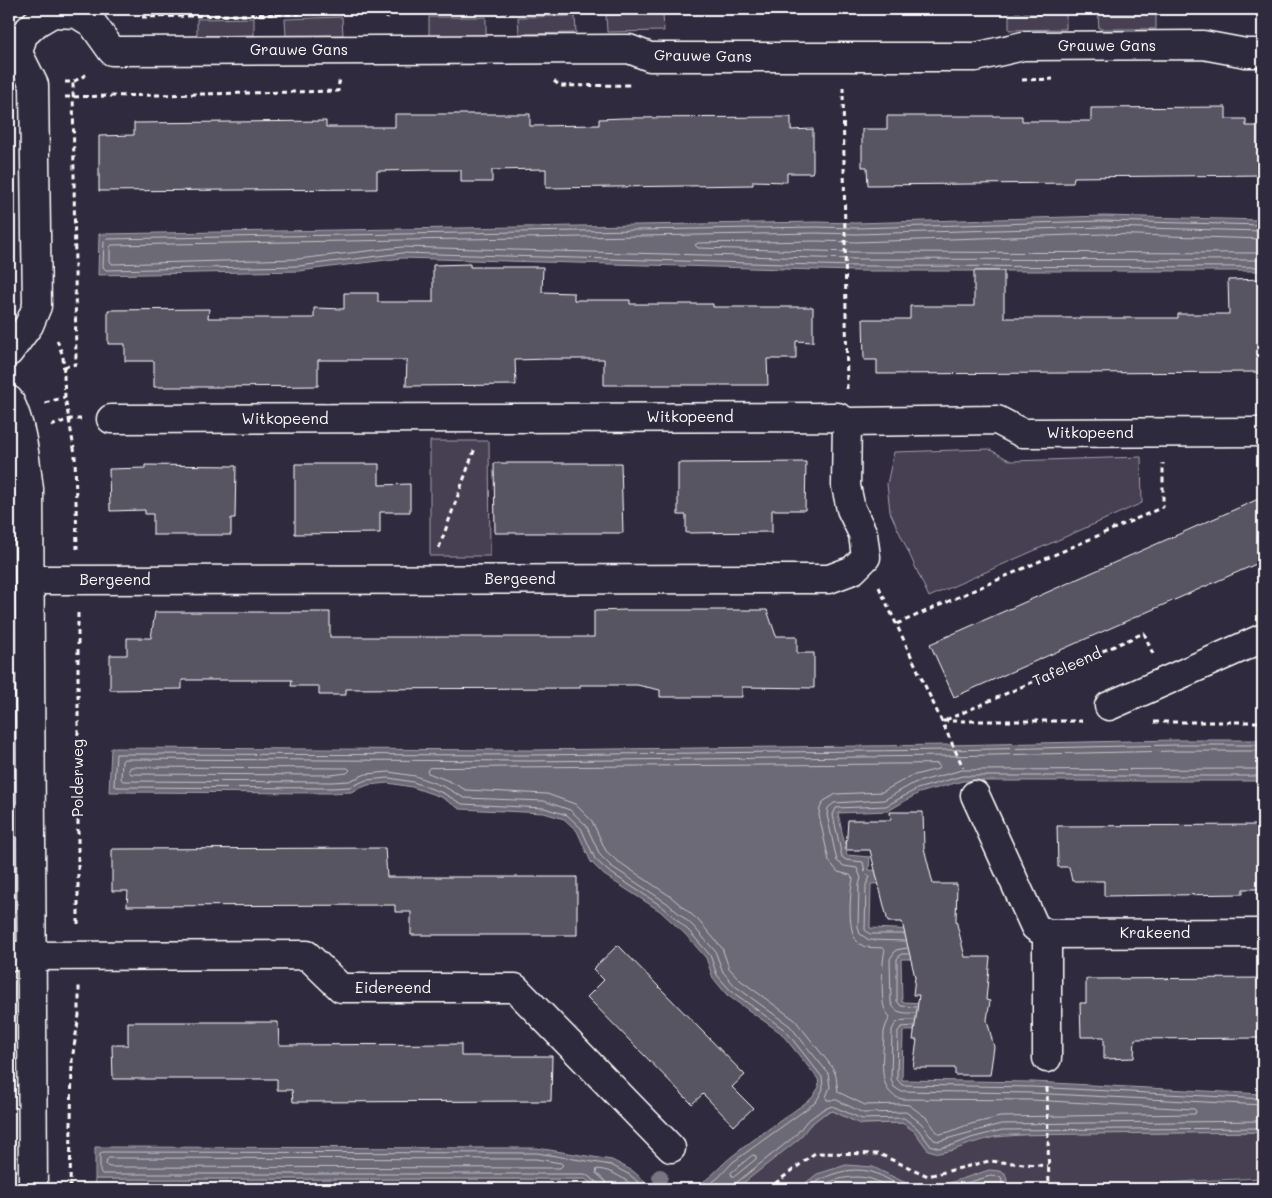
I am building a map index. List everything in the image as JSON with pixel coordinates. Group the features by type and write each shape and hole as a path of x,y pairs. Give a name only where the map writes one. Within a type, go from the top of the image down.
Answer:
{"street":[{"path":"9,352 29,326 37,306 34,85 14,53 23,35 36,23 53,13 78,14 92,23 112,51"},
{"name":"Grauwe Gans","path":"112,51 629,49 650,57 843,58 976,57 1023,46 1203,45 1246,53 1263,53"},
{"path":"9,400 15,412 29,489 30,580 20,956 33,1189"},
{"name":"Witkopeend","path":"111,419 752,416 838,417 847,422 997,420 1022,434 1263,432"},
{"path":"847,422 846,486 851,509 863,534 866,557"},
{"name":"Bergeend","path":"30,580 829,578 852,570 866,557"},
{"path":"1109,706 1263,638"},
{"path":"975,795 1035,927 1047,934 1047,1070"},
{"name":"Krakeend","path":"1047,934 1263,932"},
{"name":"Eidereend","path":"20,956 307,956 341,988 515,988 671,1148"}],"path":[{"path":"92,23 118,18 397,12 796,9 1263,9"},
{"path":"34,85 73,82 97,68 112,51"},
{"path":"843,58 847,422"},
{"path":"550,78 560,86 638,85"},
{"path":"73,82 73,96 338,91 339,82 348,82"},
{"name":"Polderweg","path":"70,1189 72,1060 79,1014 76,454 65,397 64,366 76,364 73,96"},
{"path":"436,579 436,556 477,441 478,418"},
{"path":"897,624 1163,507 1163,433"},
{"path":"866,557 943,721 975,795"},
{"name":"Tafeleend","path":"943,721 1144,633 1164,682"},
{"path":"1047,1070 1049,1189"},
{"path":"768,1189 816,1153 879,1154 928,1176 989,1160 1048,1166"}],"shaded area":[{"path":"663,13 664,31 607,32 606,15"},
{"path":"1098,13 1156,13 1156,29 1099,29"},
{"path":"1009,14 1066,14 1066,29 1009,30"},
{"path":"575,16 576,33 519,34 518,17"},
{"path":"342,17 343,35 286,36 285,19"},
{"path":"429,17 486,17 486,36 429,36"},
{"path":"254,18 254,35 197,36 197,19"},
{"path":"430,441 489,441 490,556 430,556"},
{"path":"989,449 1011,461 1141,457 1142,503 929,597 890,512 887,484 894,452"},
{"path":"833,1111 860,1124 902,1123 995,1137 1034,1134 1263,1132 1263,1178 1094,1189 722,1189 824,1114"},
{"path":"95,1179 585,1179 598,1189 94,1189"}],"water":[{"path":"1104,216 1263,220 1263,271 854,271 402,258 299,271 98,275 99,234 817,222 855,223"},
{"path":"1263,740 1263,781 963,781 919,793 888,811 838,813 847,855 870,857 869,870 915,873 916,882 871,884 870,928 919,930 942,959 901,959 902,1002 951,1004 949,1030 903,1031 902,1080 1033,1082 1263,1094 1263,1132 1002,1135 939,1153 928,1150 914,1131 902,1123 860,1124 833,1111 824,1114 809,1126 799,1139 736,1189 688,1189 707,1179 741,1149 812,1098 819,1087 818,1079 781,1033 727,995 713,978 706,958 685,934 660,911 604,875 591,862 577,831 564,819 544,813 460,809 441,797 412,787 388,783 368,785 351,792 332,793 109,792 111,748 530,750"},
{"path":"95,1147 537,1148 612,1160 633,1171 650,1186 657,1189 598,1189 585,1179 95,1179"},
{"path":"846,1165 873,1167 908,1184 921,1188 937,1187 989,1170 1005,1173 1007,1180 1006,1188 1004,1189 798,1189 817,1174"}],"building":[{"path":"1226,107 1226,119 1246,119 1246,126 1263,126 1263,175 1074,177 1073,183 868,185 867,167 862,167 862,129 887,129 887,116 1022,116 1022,121 1091,121 1091,108"},
{"path":"395,114 530,114 530,126 599,125 599,119 624,118 791,117 791,130 813,129 813,170 812,173 787,173 787,182 753,181 753,185 546,188 546,169 492,170 492,182 461,182 461,170 434,170 377,171 377,189 99,191 99,136 134,135 134,123 326,121 326,127 395,127"},
{"path":"470,264 470,267 543,267 542,292 574,293 574,300 630,300 630,304 713,304 713,307 813,307 813,342 796,341 796,359 767,359 768,385 604,385 604,359 549,359 515,360 516,385 406,386 407,360 318,360 318,386 220,387 154,387 154,361 125,361 125,344 108,344 108,310 209,309 208,318 314,318 314,308 344,309 344,293 378,293 378,302 433,302 433,265"},
{"path":"974,271 1004,271 1004,318 1178,318 1178,314 1229,314 1228,280 1263,279 1263,372 877,374 877,360 864,360 863,319 910,319 910,306 974,306"},
{"path":"806,462 805,510 772,510 772,532 686,533 686,515 678,515 678,463"},
{"path":"494,463 621,463 623,533 495,533"},
{"path":"295,464 379,464 379,485 410,484 410,512 380,512 380,533 295,534"},
{"path":"145,465 236,466 235,518 231,518 231,535 153,535 153,514 145,514 145,510 110,511 109,469 145,468"},
{"path":"1263,497 1263,561 954,697 930,644"},
{"path":"767,610 776,636 797,636 797,653 814,653 814,688 742,687 742,697 660,697 660,690 637,685 580,685 580,688 346,689 346,695 319,695 319,686 291,686 292,680 182,680 182,689 110,690 110,655 127,655 127,638 151,638 155,612 330,612 330,637 594,637 594,611"},
{"path":"890,812 923,812 924,848 933,884 957,884 956,920 965,957 990,957 986,1000 990,1001 987,1020 994,1047 990,1075 955,1075 955,1068 913,1068 917,1040 913,1040 919,995 913,995 915,977 902,922 888,922 870,850 846,850 848,820 891,820"},
{"path":"1263,825 1263,889 1243,889 1243,894 1104,896 1104,881 1072,881 1069,867 1058,867 1057,826"},
{"path":"385,848 387,877 577,877 577,935 411,935 411,912 395,912 395,905 127,906 128,891 112,891 112,849"},
{"path":"618,945 745,1075 732,1087 753,1108 734,1126 703,1094 692,1104 587,997 604,980 593,969"},
{"path":"1263,978 1263,1038 1135,1039 1134,1058 1104,1059 1104,1037 1081,1037 1080,1003 1086,1003 1086,979"},
{"path":"128,1022 278,1022 279,1045 461,1044 461,1056 552,1056 551,1101 293,1102 292,1090 277,1090 277,1079 113,1079 112,1045 128,1045"}]}
